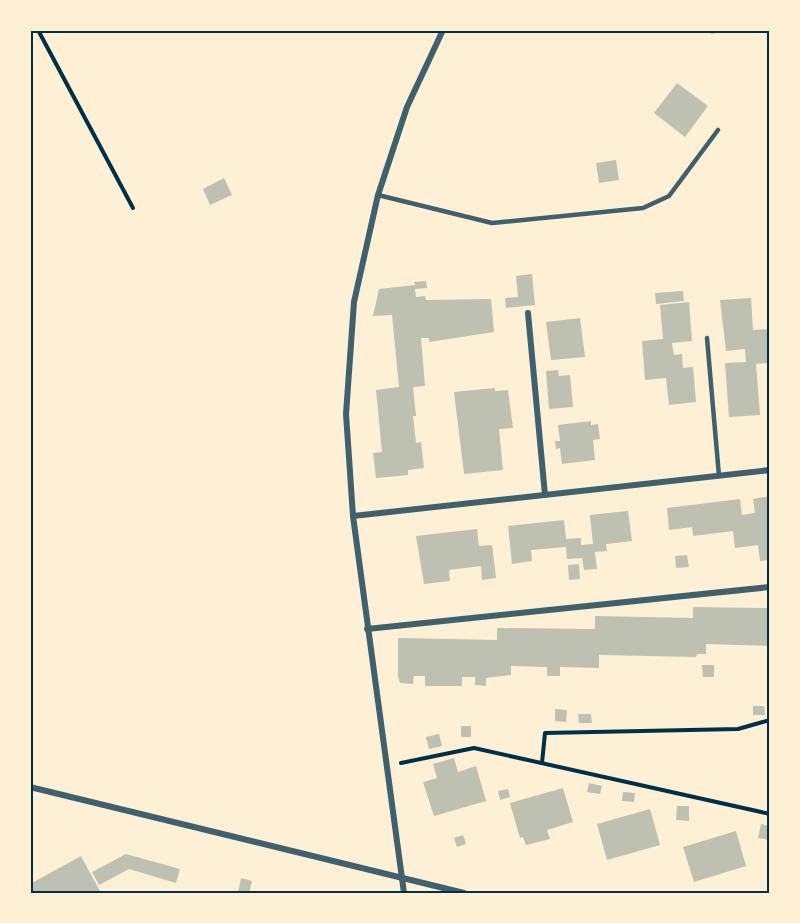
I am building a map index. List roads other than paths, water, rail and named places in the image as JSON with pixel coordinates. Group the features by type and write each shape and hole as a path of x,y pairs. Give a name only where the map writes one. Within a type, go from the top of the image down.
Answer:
{"street":[{"path":"404,893 352,516 346,414 354,302 378,195 407,107 443,30"},
{"path":"528,313 545,495"},
{"path":"352,516 770,470"},
{"path":"367,629 770,587"},
{"path":"30,787 464,893"}],"lane":[{"path":"378,195 492,223 643,208 669,196 718,130"},
{"path":"707,338 719,476"}]}
